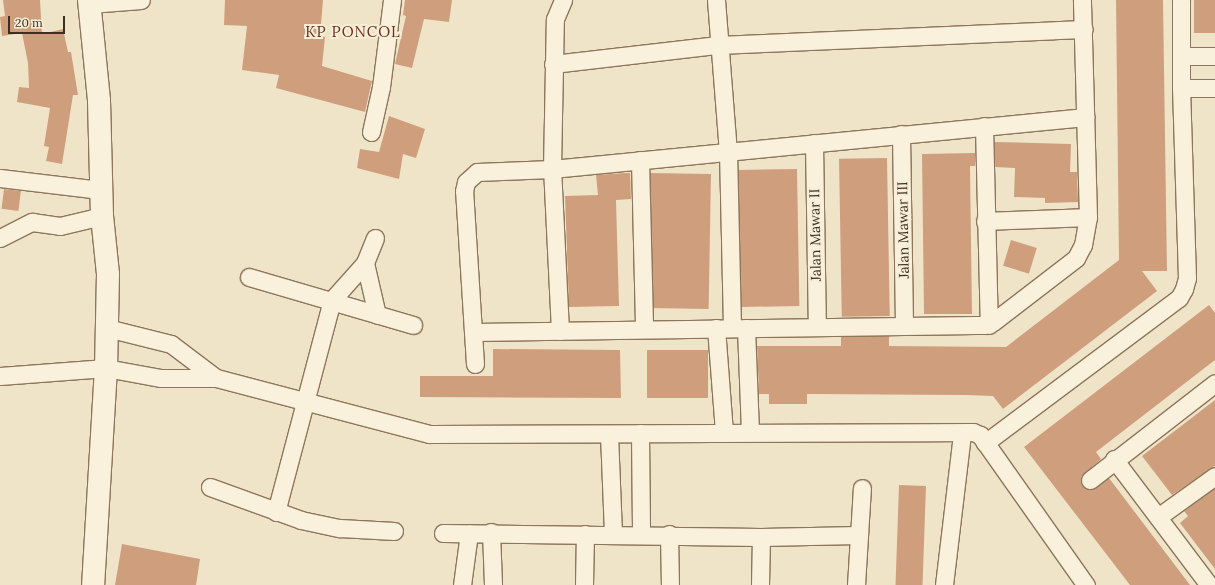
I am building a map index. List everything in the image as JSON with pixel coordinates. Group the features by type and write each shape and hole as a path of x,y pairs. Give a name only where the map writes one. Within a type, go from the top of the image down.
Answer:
{"street":[{"path":"93,585 106,368 108,274 100,190 99,101 90,2 141,0"},
{"path":"371,132 381,87 392,0"},
{"path":"560,330 552,169 555,19 563,0"},
{"path":"716,0 718,45 728,151 731,328 724,432"},
{"path":"473,332 989,325 1080,254 1088,217 1082,0"},
{"path":"985,443 1179,298 1184,289 1187,278 1181,88 1181,0"},
{"path":"553,64 718,45 1084,29"},
{"path":"1182,56 1215,56"},
{"path":"1181,88 1215,88"},
{"path":"475,364 464,191 466,182 472,174 482,170 552,169 1085,117"},
{"path":"984,126 985,221 989,325"},
{"name":"Jalan Mawar III","path":"901,134 904,326"},
{"name":"Jalan Mawar II","path":"814,143 817,327"},
{"path":"640,160 644,329"},
{"path":"0,178 100,190"},
{"path":"0,238 32,222 60,226 102,216"},
{"path":"985,221 1088,217"},
{"path":"276,512 332,300 365,263 375,238"},
{"path":"365,263 377,315"},
{"path":"249,277 332,300 413,325"},
{"path":"107,328 171,344 216,378"},
{"path":"731,328 750,431"},
{"path":"0,376 106,368 161,378 216,378 306,400 429,434 609,434 750,431 976,433 985,443 1086,585"},
{"path":"1090,480 1114,459 1215,382"},
{"path":"640,433 641,534"},
{"path":"944,585 962,433"},
{"path":"609,434 614,534"},
{"path":"1114,459 1158,517 1210,580"},
{"path":"1158,517 1215,476"},
{"path":"210,487 276,512 340,528 394,531"},
{"path":"856,585 862,488"},
{"path":"443,533 491,532 669,534 761,537 859,535"},
{"path":"491,532 493,585"},
{"path":"462,585 469,533"},
{"path":"584,585 585,534"},
{"path":"669,534 670,585"},
{"path":"760,585 761,537"}],"building":[{"path":"3,0 40,0 42,34 63,29 68,52 71,52 78,95 73,95 62,164 46,161 49,147 44,146 50,108 17,102 19,87 29,88 28,63 22,33 2,36 0,17 5,16"},
{"path":"225,0 323,0 320,36 325,37 322,66 372,81 365,112 276,88 279,75 242,70 247,26 224,25"},
{"path":"405,0 452,0 449,22 424,19 412,68 395,64 406,16 403,15"},
{"path":"1116,0 1163,0 1167,271 1142,271 1157,291 1003,409 993,396 965,395 807,394 807,404 769,404 769,394 759,394 757,346 841,346 841,337 889,336 889,346 1006,347 1119,260"},
{"path":"1194,0 1215,0 1215,33 1194,33"},
{"path":"389,116 425,129 416,158 403,154 399,179 357,168 360,149 379,152"},
{"path":"994,142 1071,144 1070,172 1077,172 1078,202 1045,203 1045,198 1014,197 1015,168 995,167"},
{"path":"975,153 975,166 970,166 972,314 924,314 922,154"},
{"path":"887,158 890,316 842,317 839,159"},
{"path":"797,169 799,306 740,307 738,170"},
{"path":"630,173 631,199 616,200 619,306 569,307 565,196 598,195 596,175"},
{"path":"650,173 711,174 709,309 648,308"},
{"path":"4,189 21,191 18,211 2,209"},
{"path":"1011,240 1037,248 1029,274 1003,266"},
{"path":"1209,305 1215,313 1215,360 1096,452 1101,459 1081,477 1082,486 1091,490 1109,478 1190,585 1130,585 1024,447"},
{"path":"493,349 620,350 621,398 420,397 420,376 493,376"},
{"path":"647,350 708,350 708,398 647,398"},
{"path":"1215,400 1215,466 1172,495 1142,456"},
{"path":"899,485 926,486 923,585 896,585"},
{"path":"1215,488 1215,569 1180,523 1188,516 1184,511"},
{"path":"122,544 200,559 196,585 115,585"}],"district":[{"name":"KP PONCOL","path":"353,32"}]}
